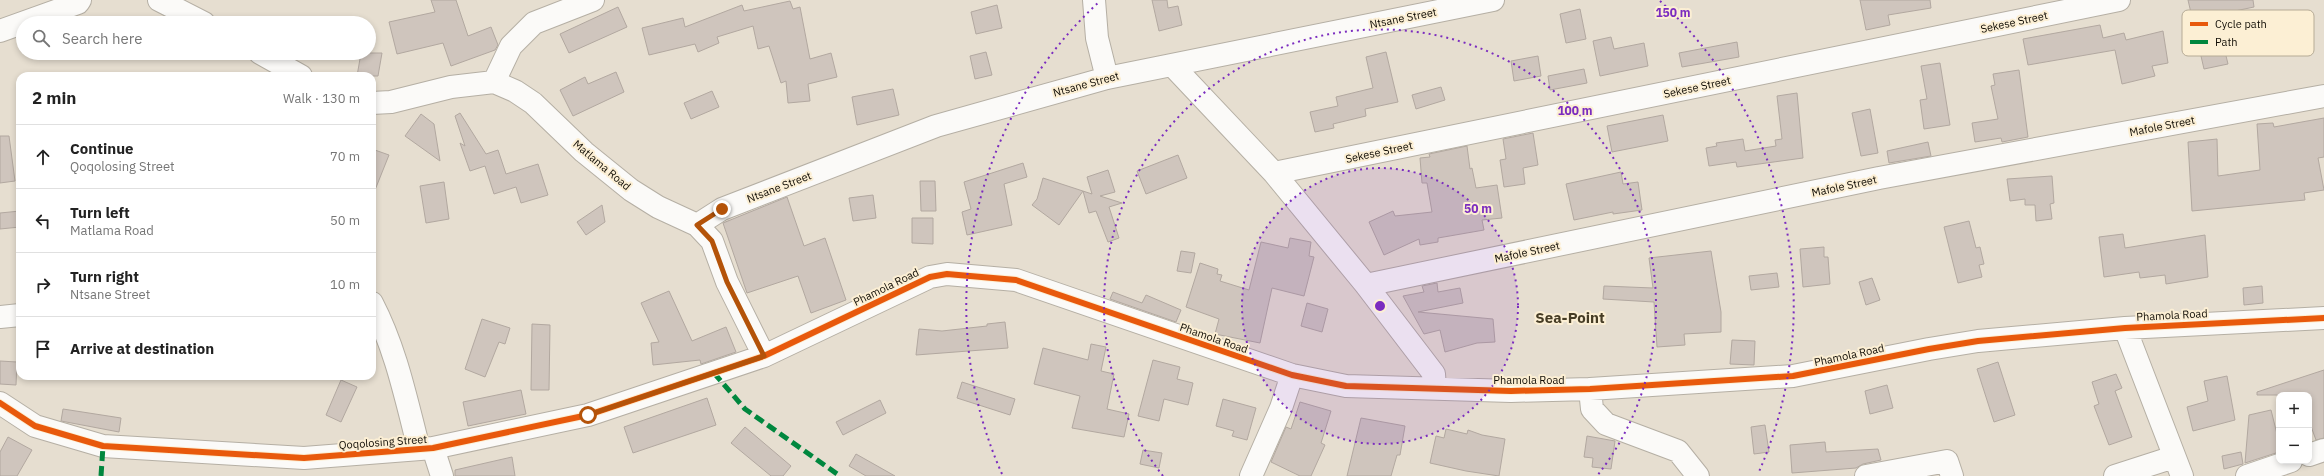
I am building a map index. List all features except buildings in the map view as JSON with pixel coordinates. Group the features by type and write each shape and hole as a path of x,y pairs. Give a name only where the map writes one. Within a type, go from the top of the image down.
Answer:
{"street":[{"path":"42,16 78,3 80,0"},
{"path":"159,0 190,16"},
{"path":"494,82 510,46 534,23 594,0"},
{"path":"1094,0 1098,38 1107,78"},
{"name":"Ntsane Street","path":"697,225 722,209 936,126 1107,78 1492,0"},
{"name":"Sekese Street","path":"1274,173 2119,0"},
{"path":"0,31 16,25"},
{"path":"272,60 294,72"},
{"path":"1172,65 1274,173 1366,285 1434,374 1435,388"},
{"name":"Matlama Road","path":"376,103 391,102 451,87 494,82 515,91 533,103 584,152 631,190 658,208 697,225 712,241 727,282 764,356"},
{"name":"Mafole Street","path":"1366,285 1879,178 2324,96"},
{"name":"Phamola Road","path":"764,356 930,277 947,274 1016,280 1292,375 1346,386 1511,391 1590,389 1793,376 1929,349 1978,341 2125,328 2324,318"},
{"path":"376,311 382,322 426,449 442,476"},
{"path":"0,317 16,315"},
{"path":"2115,476 2178,467 2125,328"},
{"name":"Qoqolosing Street","path":"0,403 35,426 103,446 304,458 426,449 588,415 764,356"},
{"path":"1251,476 1281,408 1292,375"},
{"path":"1590,389 1592,409 1606,424 1678,451 1698,476"},
{"path":"2312,454 2324,450"},
{"path":"2247,476 2282,464"},
{"path":"1866,476 1950,468"}],"marked path":[{"path":"714,373 745,409 840,476"},
{"path":"101,476 103,446"}],"cycle path":[{"path":"0,403 35,426 103,446 304,458 433,448 588,415 764,356 930,277 947,274 1016,280 1292,375 1346,386 1511,391 1590,389 1793,376 1929,349 1978,341 2125,328 2324,318"}],"district":[{"name":"Sea-Point","path":"1570,317"}],"route":[{"path":"588,415 764,356 727,282 712,241 697,225 722,209"}]}
